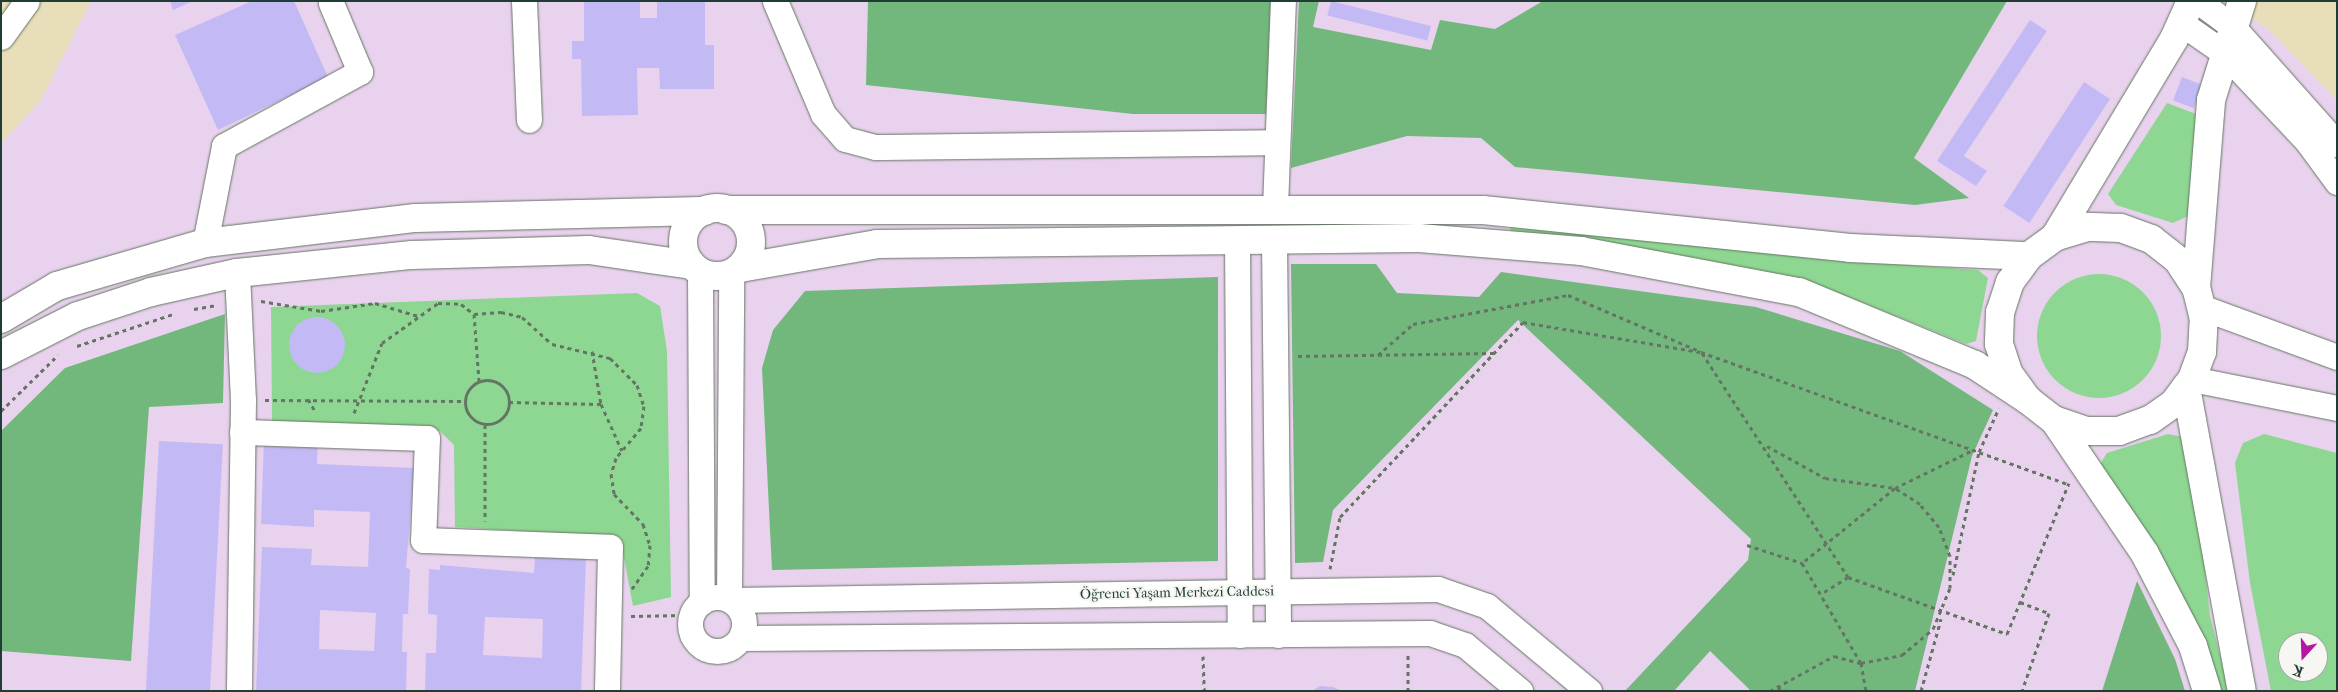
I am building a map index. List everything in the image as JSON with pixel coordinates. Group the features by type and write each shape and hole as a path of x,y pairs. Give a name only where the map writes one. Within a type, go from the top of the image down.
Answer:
{"street":[{"path":"1,37 27,1"},
{"path":"524,1 529,120"},
{"path":"775,1 823,114 845,138 875,148 1277,142"},
{"path":"1276,207 1283,1"},
{"path":"2198,1 2307,140 2337,182"},
{"path":"2054,420 2086,431 2119,431 2150,420 2189,383 2202,352 2198,297 2201,181 2212,100 2228,39 2242,1"},
{"path":"205,243 224,146 360,72 331,3"},
{"path":"2055,237 2186,12 2228,39 2337,144"},
{"path":"1,319 57,286 205,243 416,218 715,210 1276,207 1484,210 1850,248 2029,256"},
{"path":"696,608 720,596 730,600 744,620 740,638 726,650 707,650 693,637 696,608 696,268 684,234 715,210"},
{"path":"715,210 749,230 750,250 736,271 730,600"},
{"path":"2028,400 2009,374 1999,344 2000,312 2010,282 2029,256 2055,237 2087,227 2120,228 2151,239 2178,260 2198,297 2337,357"},
{"path":"1,355 78,316 151,292 237,273 412,255 589,250 696,268 736,271 877,244 1419,238 1581,251 1687,268 1799,292 1886,325 1975,365 2028,400 2054,420 2145,554 2193,646 2207,691"},
{"path":"1274,240 1278,635"},
{"path":"1237,241 1240,635"},
{"path":"237,273 241,301 243,400 239,691"},
{"path":"2189,383 2337,408"},
{"path":"2189,383 2242,691"},
{"path":"242,432 427,438 423,540 610,547 607,691"},
{"name":"Öğrenci Yaşam Merkezi Caddesi","path":"730,600 1438,589 1487,606 1589,691"},
{"path":"740,638 1430,633 1465,645 1520,691"}],"path":[{"path":"1378,355 1413,324 1568,295 1702,352 2068,484"},
{"path":"188,310 241,301 269,301 321,311 375,303 418,316"},
{"path":"351,420 376,352 389,336 418,316 446,302 461,304 474,314 512,314 552,344 592,351 621,366 642,395 641,428 613,465 611,484 620,502 643,524 650,556 637,585 608,611"},
{"path":"72,347 179,312"},
{"path":"474,314 479,381"},
{"path":"1322,570 1331,569 1340,517 1523,322 1702,352 1765,445 1825,545 1848,577 2007,634 2068,484 2074,477"},
{"path":"1,411 63,350"},
{"path":"592,351 601,404 622,451"},
{"path":"1275,357 1494,353"},
{"path":"479,381 502,386 509,402 501,420 485,425 472,420 464,401 467,391 479,381"},
{"path":"308,399 320,420"},
{"path":"1921,691 1950,588 1979,452 2001,404 1993,399"},
{"path":"243,400 464,401"},
{"path":"509,402 601,404"},
{"path":"485,425 485,542"},
{"path":"1765,445 1825,478 1895,488 1920,504 1939,527 1950,556 1950,588"},
{"path":"1802,563 1895,488 1974,450"},
{"path":"1747,545 1802,563 1861,663 1866,691"},
{"path":"1821,594 1848,577"},
{"path":"2020,602 2049,613 2022,691"},
{"path":"608,611 696,608"},
{"path":"1770,691 1834,656 1861,663 1889,660 1913,648 1943,611"},
{"path":"1408,633 1408,691"},
{"path":"1203,636 1204,691"},
{"path":"1777,687 1787,691"}],"shaded area":[{"path":"91,1 2227,1 2269,30 2337,100 2337,691 1,691 1,143 40,102"}],"green space":[{"path":"868,1 1271,1 1266,114 1133,114 866,85"},
{"path":"1299,1 1319,1 1313,27 1431,50 1440,20 1495,29 1543,1 2007,1 1914,158 1969,198 1915,205 1515,167 1481,138 1407,136 1291,168"},
{"path":"2167,103 2196,114 2188,216 2173,223 2116,205 2108,194"},
{"path":"1511,226 1833,260 1978,270 1988,278 1976,341 1966,344 1836,292 1732,267 1509,233"},
{"path":"1291,264 1376,264 1397,293 1479,297 1501,272 1756,307 1900,351 1993,410 1972,456 1915,691 1751,691 1710,651 1674,691 1625,691 1748,560 1751,539 1518,320 1333,510 1323,562 1295,563"},
{"path":"2099,274 2123,279 2143,292 2156,312 2161,336 2156,360 2143,380 2123,393 2099,398 2075,393 2055,380 2042,360 2037,336 2042,312 2055,292 2075,279"},
{"path":"1218,277 1218,561 772,570 762,368 773,330 805,291"},
{"path":"637,293 660,306 667,351 671,597 633,606 620,537 455,527 454,445 440,431 272,423 271,307"},
{"path":"225,314 223,403 149,407 131,661 1,651 1,431 65,368"},
{"path":"2168,434 2183,437 2192,452 2210,616 2229,691 2218,691 2098,467 2107,453"},
{"path":"2264,434 2337,453 2337,691 2271,691 2250,583 2235,463 2243,443"},
{"path":"2137,581 2175,659 2185,691 2102,691"}],"building":[{"path":"170,1 193,1 173,10"},
{"path":"252,1 294,1 328,77 218,130 175,35"},
{"path":"584,1 640,1 640,18 657,18 657,1 705,1 705,45 714,45 714,89 660,89 659,68 637,68 638,115 582,116 581,59 572,59 572,41 584,41"},
{"path":"1331,1 1431,26 1427,40 1327,16"},
{"path":"2030,20 2047,31 1964,156 1987,171 1976,186 1937,161"},
{"path":"2182,77 2203,85 2194,108 2173,100"},
{"path":"2084,82 2110,99 2029,223 2003,206"},
{"path":"312,317 322,317 337,325 343,334 345,345 343,356 337,365 322,373 312,373 301,368 294,361 289,350 289,340 294,329 301,322"},
{"path":"264,440 318,442 317,464 414,468 406,568 410,569 408,614 403,614 402,652 407,652 406,691 256,691 262,547 312,549 311,565 368,567 370,512 314,510 314,527 261,524","holes":["320,610 376,613 374,651 319,649"]},
{"path":"159,441 223,444 210,691 146,691"},
{"path":"535,557 586,559 581,691 425,691 426,653 436,653 437,615 428,614 429,569 440,570 440,565 534,573","holes":["485,617 543,619 542,658 483,655"]},
{"path":"1320,686 1333,687 1342,691 1312,691"}]}
